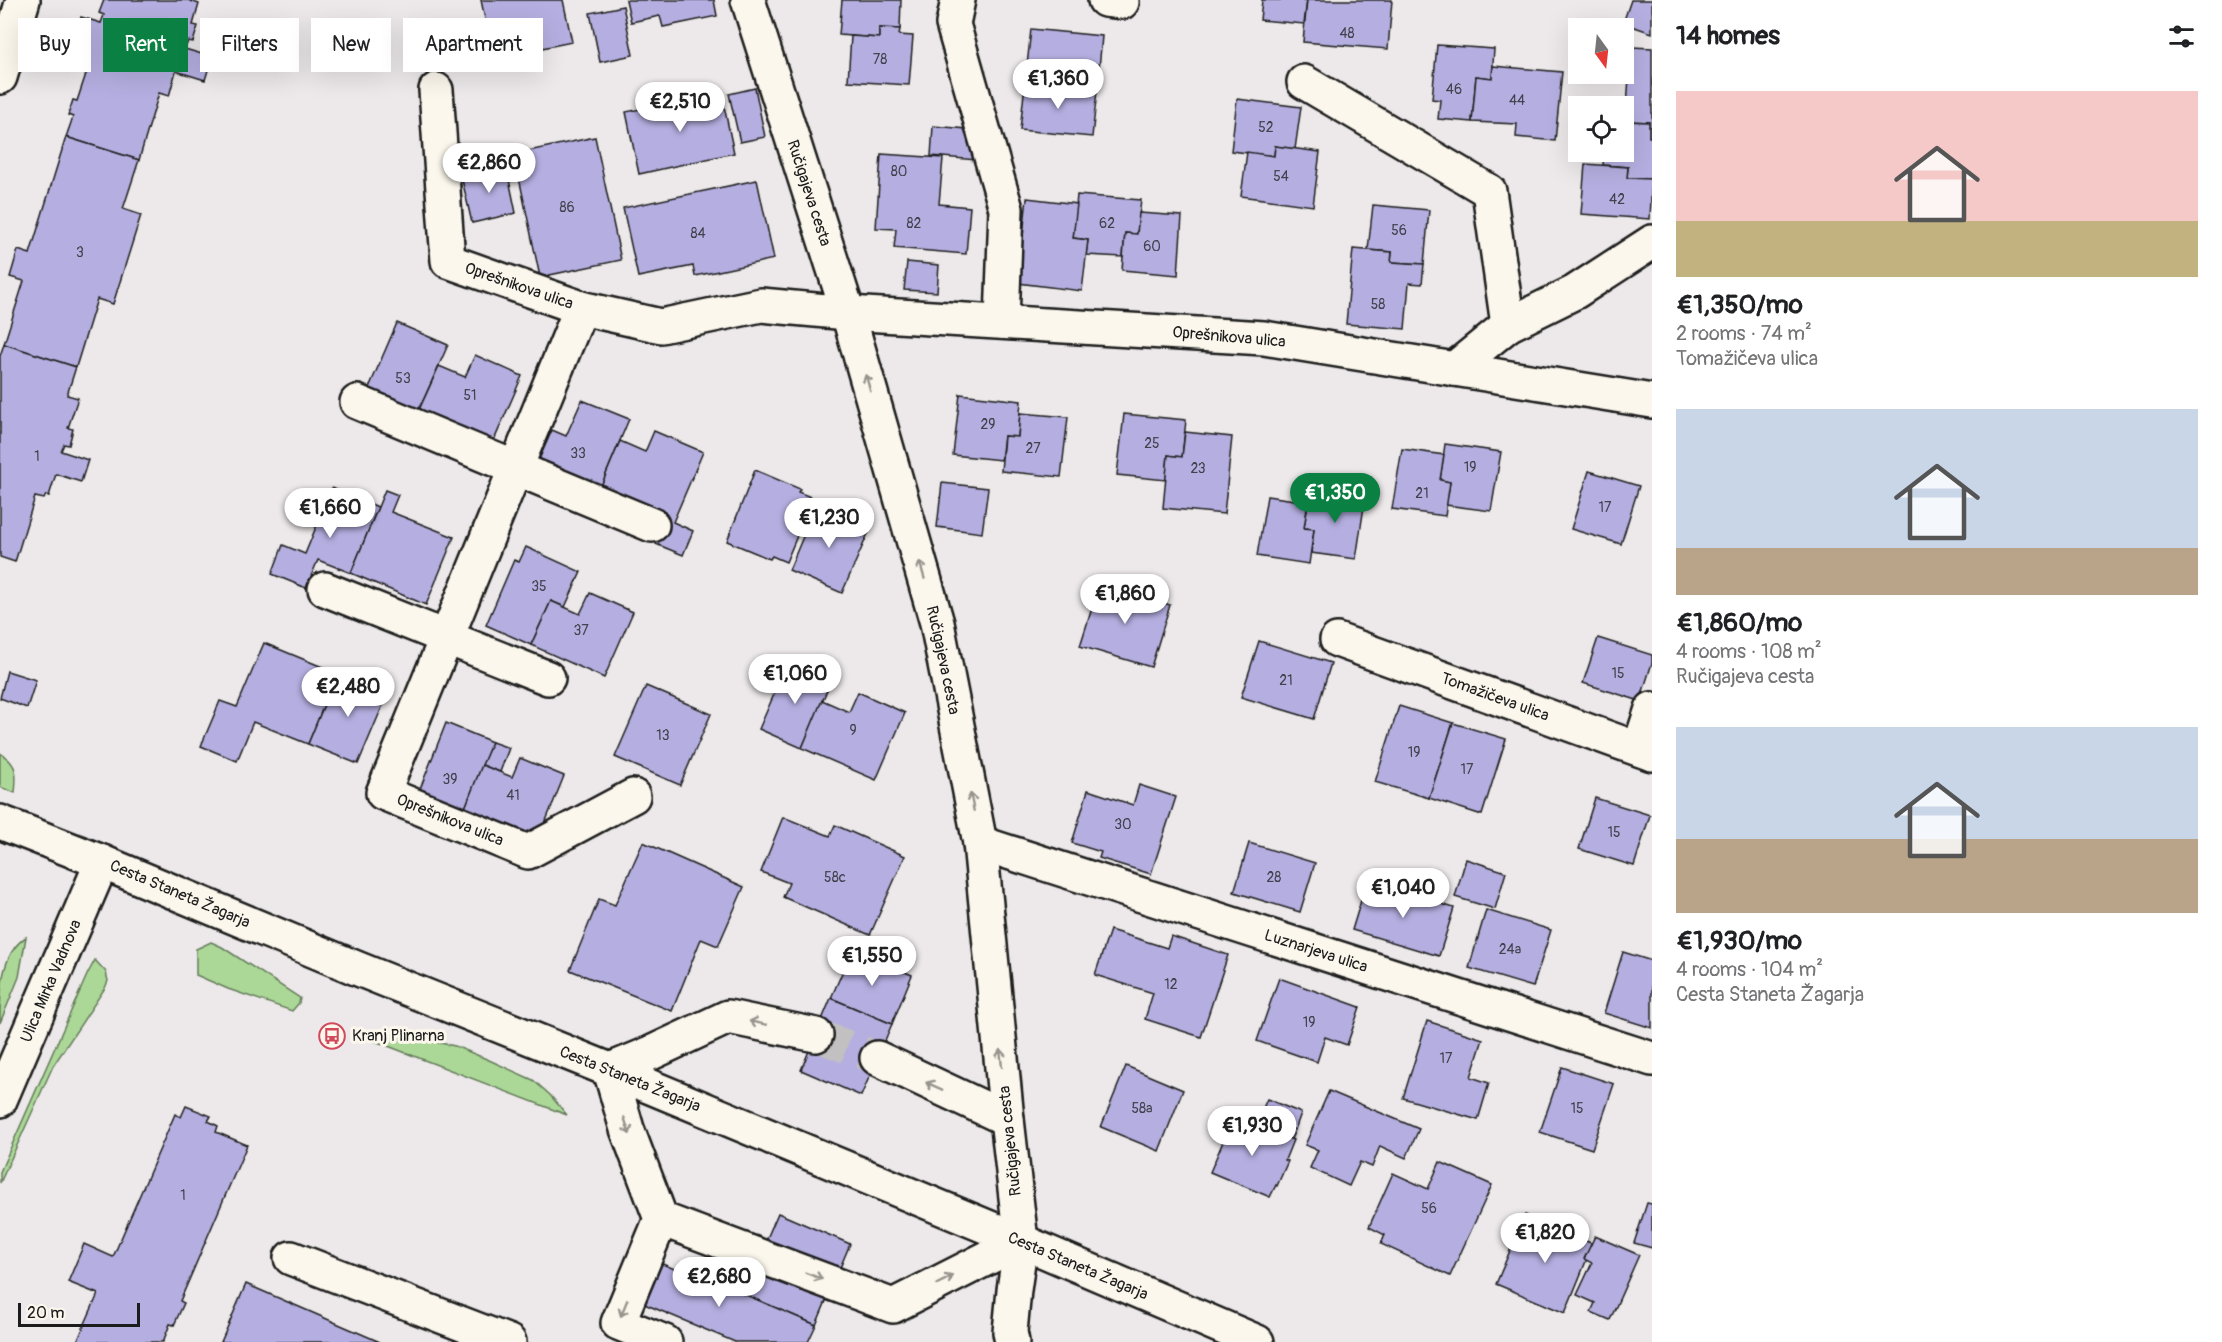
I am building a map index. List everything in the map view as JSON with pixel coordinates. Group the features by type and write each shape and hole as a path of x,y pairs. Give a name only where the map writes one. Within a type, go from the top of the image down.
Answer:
{"street":[{"path":"0,77 23,0"},
{"name":"Ručigajeva cesta","path":"748,0 848,313 937,623 980,843 1021,1241 1006,1339"},
{"path":"958,0 953,24 1006,210 1002,322"},
{"path":"1304,82 1490,191 1508,325"},
{"name":"Oprešnikova ulica","path":"436,90 448,261 581,308 661,326 761,305 848,313 1264,338 1652,401"},
{"path":"1454,369 1508,325 1575,292 1652,242"},
{"name":"Oprešnikova ulica","path":"581,308 383,793 528,852 633,796"},
{"path":"357,402 652,525"},
{"path":"325,589 548,678"},
{"name":"Tomažičeva ulica","path":"1337,640 1645,751"},
{"path":"1645,751 1652,709"},
{"name":"Cesta Staneta Žagarja","path":"0,822 610,1070 1257,1342"},
{"name":"Luznarjeva ulica","path":"980,843 1652,1059"},
{"name":"Ulica Mirka Vadnova","path":"0,1100 102,862"},
{"path":"665,1342 618,1323 660,1219 627,1129 610,1070 728,1017 816,1035"},
{"path":"877,1058 1007,1119"},
{"path":"660,1219 893,1306 1021,1241"},
{"path":"291,1258 509,1342"}],"green space":[{"path":"0,753 10,761 15,770 15,793 0,787"},
{"path":"26,937 19,977 0,1023 1,988 6,964 17,944"},
{"path":"211,942 300,998 299,1003 292,1011 228,989 196,975 196,949"},
{"path":"95,960 106,972 108,981 53,1066 0,1183 0,1172"},
{"path":"379,1031 455,1046 489,1060 533,1080 567,1115 375,1041"}],"building":[{"path":"104,0 188,0 199,4 193,25 198,26 193,42 188,41 188,18 103,18 103,72 176,72 169,96 159,93 139,160 66,137 73,117 68,115 73,100 77,101 87,72 91,72 91,20 101,23 104,15 99,13"},
{"path":"481,0 563,0 572,42 543,48 543,18 485,18"},
{"path":"626,0 714,0 717,16 663,27 660,16 631,22"},
{"path":"842,0 901,0 900,29 879,28 879,38 839,35"},
{"path":"1262,0 1307,0 1304,24 1260,20"},
{"path":"1307,0 1392,0 1388,49 1303,42"},
{"path":"1631,0 1652,0 1652,33 1634,27 1634,18 1625,18"},
{"path":"623,6 633,55 600,62 590,13"},
{"path":"879,28 900,29 899,35 913,36 909,85 848,81 851,36 879,38"},
{"path":"1031,29 1102,36 1097,91 1025,84"},
{"path":"1437,45 1494,49 1492,78 1476,76 1472,122 1438,119 1440,100 1432,99"},
{"path":"1634,47 1652,48 1652,137 1649,137 1649,122 1634,121 1634,96 1628,96 1628,84 1634,84"},
{"path":"188,50 200,53 200,72 207,72 205,80 179,72 188,72"},
{"path":"1493,66 1562,72 1555,141 1516,137 1517,124 1472,122 1476,76 1492,78"},
{"path":"1025,84 1097,91 1092,137 1020,130"},
{"path":"755,88 765,137 740,142 729,94"},
{"path":"721,92 734,153 639,174 626,112"},
{"path":"1237,99 1301,107 1295,149 1275,146 1274,156 1231,151"},
{"path":"1634,121 1649,122 1649,137 1652,137 1652,179 1627,178 1628,167 1603,165 1603,162 1634,162"},
{"path":"933,126 979,130 977,160 931,156"},
{"path":"66,137 139,160 123,209 141,215 113,304 97,299 76,367 4,344 24,281 10,277 18,250 30,254"},
{"path":"595,137 621,260 540,277 514,154"},
{"path":"1275,146 1320,152 1313,206 1241,196 1247,152 1274,156"},
{"path":"881,154 943,158 939,204 970,207 966,254 894,248 896,229 876,228"},
{"path":"1585,164 1628,167 1627,178 1652,179 1650,219 1581,214"},
{"path":"506,165 516,213 472,223 461,175"},
{"path":"757,180 774,259 695,276 693,266 638,277 623,208"},
{"path":"1077,195 1141,200 1137,234 1125,233 1123,257 1086,255 1088,240 1073,238"},
{"path":"1027,198 1077,204 1073,238 1088,240 1082,291 1018,283"},
{"path":"1373,205 1429,210 1424,264 1391,262 1392,252 1368,250"},
{"path":"1139,213 1182,216 1178,275 1122,270 1125,233 1137,234"},
{"path":"1353,249 1392,252 1391,262 1424,264 1422,284 1409,283 1405,329 1346,324"},
{"path":"907,262 939,265 937,292 904,290"},
{"path":"397,323 448,345 418,412 368,390"},
{"path":"4,344 76,367 67,395 78,398 68,428 73,429 69,445 64,444 61,451 88,460 81,482 56,474 49,496 46,495 44,499 35,497 15,562 0,557 0,356"},
{"path":"475,355 522,376 492,445 418,412 439,366 465,377"},
{"path":"960,394 1021,401 1018,437 1004,436 1001,460 953,455"},
{"path":"582,400 629,419 599,491 537,464 552,430 566,436"},
{"path":"1020,413 1068,417 1061,477 1001,471 1004,436 1018,437"},
{"path":"1124,414 1186,420 1182,457 1168,455 1166,480 1117,475"},
{"path":"654,431 703,452 673,522 693,531 683,555 656,544 667,519 599,491 620,441 645,452"},
{"path":"1185,432 1232,437 1224,514 1163,508 1168,455 1182,457"},
{"path":"1445,444 1501,452 1491,511 1446,505 1450,482 1440,480"},
{"path":"1402,449 1444,455 1440,480 1450,482 1445,516 1392,509"},
{"path":"755,470 800,489 798,492 813,498 786,562 772,556 770,559 727,541"},
{"path":"1589,471 1639,486 1621,544 1571,529"},
{"path":"942,483 988,488 982,533 937,527"},
{"path":"332,488 378,507 351,573 318,560 306,588 272,574 283,545 305,554"},
{"path":"385,490 398,495 391,512 454,537 426,605 351,573"},
{"path":"1310,491 1365,500 1356,559 1311,553 1314,529 1304,528"},
{"path":"1267,496 1308,502 1304,528 1314,529 1309,564 1257,556"},
{"path":"816,506 870,529 842,593 789,570"},
{"path":"526,547 581,572 565,607 551,601 531,645 486,625 514,560 519,562"},
{"path":"1100,583 1170,605 1151,667 1080,646"},
{"path":"590,593 633,612 604,678 531,645 551,601 580,614"},
{"path":"1598,638 1652,655 1652,663 1640,701 1583,683"},
{"path":"1259,641 1331,663 1314,719 1241,697"},
{"path":"264,643 337,673 308,744 253,722 237,761 201,746 220,701 237,707"},
{"path":"788,662 831,681 802,748 759,729"},
{"path":"7,671 36,680 27,708 0,698"},
{"path":"337,673 388,693 358,764 308,744"},
{"path":"646,686 711,714 680,785 615,757"},
{"path":"858,692 905,713 876,780 802,748 822,700 849,712"},
{"path":"1399,706 1453,723 1429,798 1375,782"},
{"path":"446,723 492,742 463,813 418,794"},
{"path":"1453,723 1506,739 1482,815 1429,798"},
{"path":"492,742 509,748 500,772 482,765"},
{"path":"520,758 564,776 537,843 463,813 482,765 512,777"},
{"path":"1139,785 1176,797 1151,874 1099,858 1101,852 1072,843 1088,790 1133,805"},
{"path":"1595,798 1650,815 1634,866 1579,849"},
{"path":"783,817 830,836 835,825 905,856 870,935 783,897 789,883 761,872"},
{"path":"643,842 744,887 718,946 701,939 672,1011 570,970 599,899 615,905"},
{"path":"1249,843 1315,863 1300,912 1234,892"},
{"path":"1466,859 1506,872 1495,909 1455,897"},
{"path":"1367,881 1454,908 1439,956 1352,930"},
{"path":"1486,910 1551,930 1533,987 1469,968"},
{"path":"1110,930 1167,948 1171,936 1228,955 1201,1037 1145,1019 1153,993 1095,975"},
{"path":"852,950 912,975 892,1024 831,998"},
{"path":"1623,952 1652,961 1652,1028 1604,1013"},
{"path":"1279,978 1360,1007 1347,1045 1325,1037 1317,1062 1257,1041"},
{"path":"831,998 892,1024 861,1096 801,1070"},
{"path":"1427,1021 1483,1039 1471,1077 1489,1083 1478,1120 1403,1098"},
{"path":"1126,1066 1183,1090 1159,1151 1101,1127"},
{"path":"1562,1067 1614,1084 1592,1149 1540,1132"},
{"path":"1329,1091 1419,1129 1406,1158 1380,1146 1372,1167 1360,1162 1349,1186 1310,1168 1318,1150 1305,1145"},
{"path":"1267,1099 1301,1113 1295,1130 1260,1115"},
{"path":"186,1106 211,1116 208,1121 218,1126 216,1132 247,1145 180,1301 184,1303 174,1325 170,1324 163,1342 77,1342 98,1294 68,1282 84,1244 113,1257 175,1114 181,1117"},
{"path":"1260,1115 1295,1130 1289,1144 1255,1130"},
{"path":"1234,1116 1293,1140 1285,1160 1288,1161 1270,1197 1210,1172"},
{"path":"1440,1162 1492,1185 1450,1276 1381,1244 1385,1235 1369,1227 1393,1173 1428,1189"},
{"path":"1647,1203 1652,1204 1652,1248 1634,1243"},
{"path":"778,1213 850,1244 816,1325 743,1294"},
{"path":"1525,1215 1593,1244 1565,1313 1496,1284"},
{"path":"1595,1236 1639,1255 1610,1320 1591,1312 1595,1303 1577,1295 1592,1263 1584,1259"},
{"path":"653,1260 684,1273 685,1269 816,1325 808,1342 735,1342 635,1300"},
{"path":"246,1284 380,1342 221,1342"}],"tunnel":[{"path":"816,1035 877,1058"}],"place":[{"name":"Kranj Plinarna","path":"332,1036"}]}
